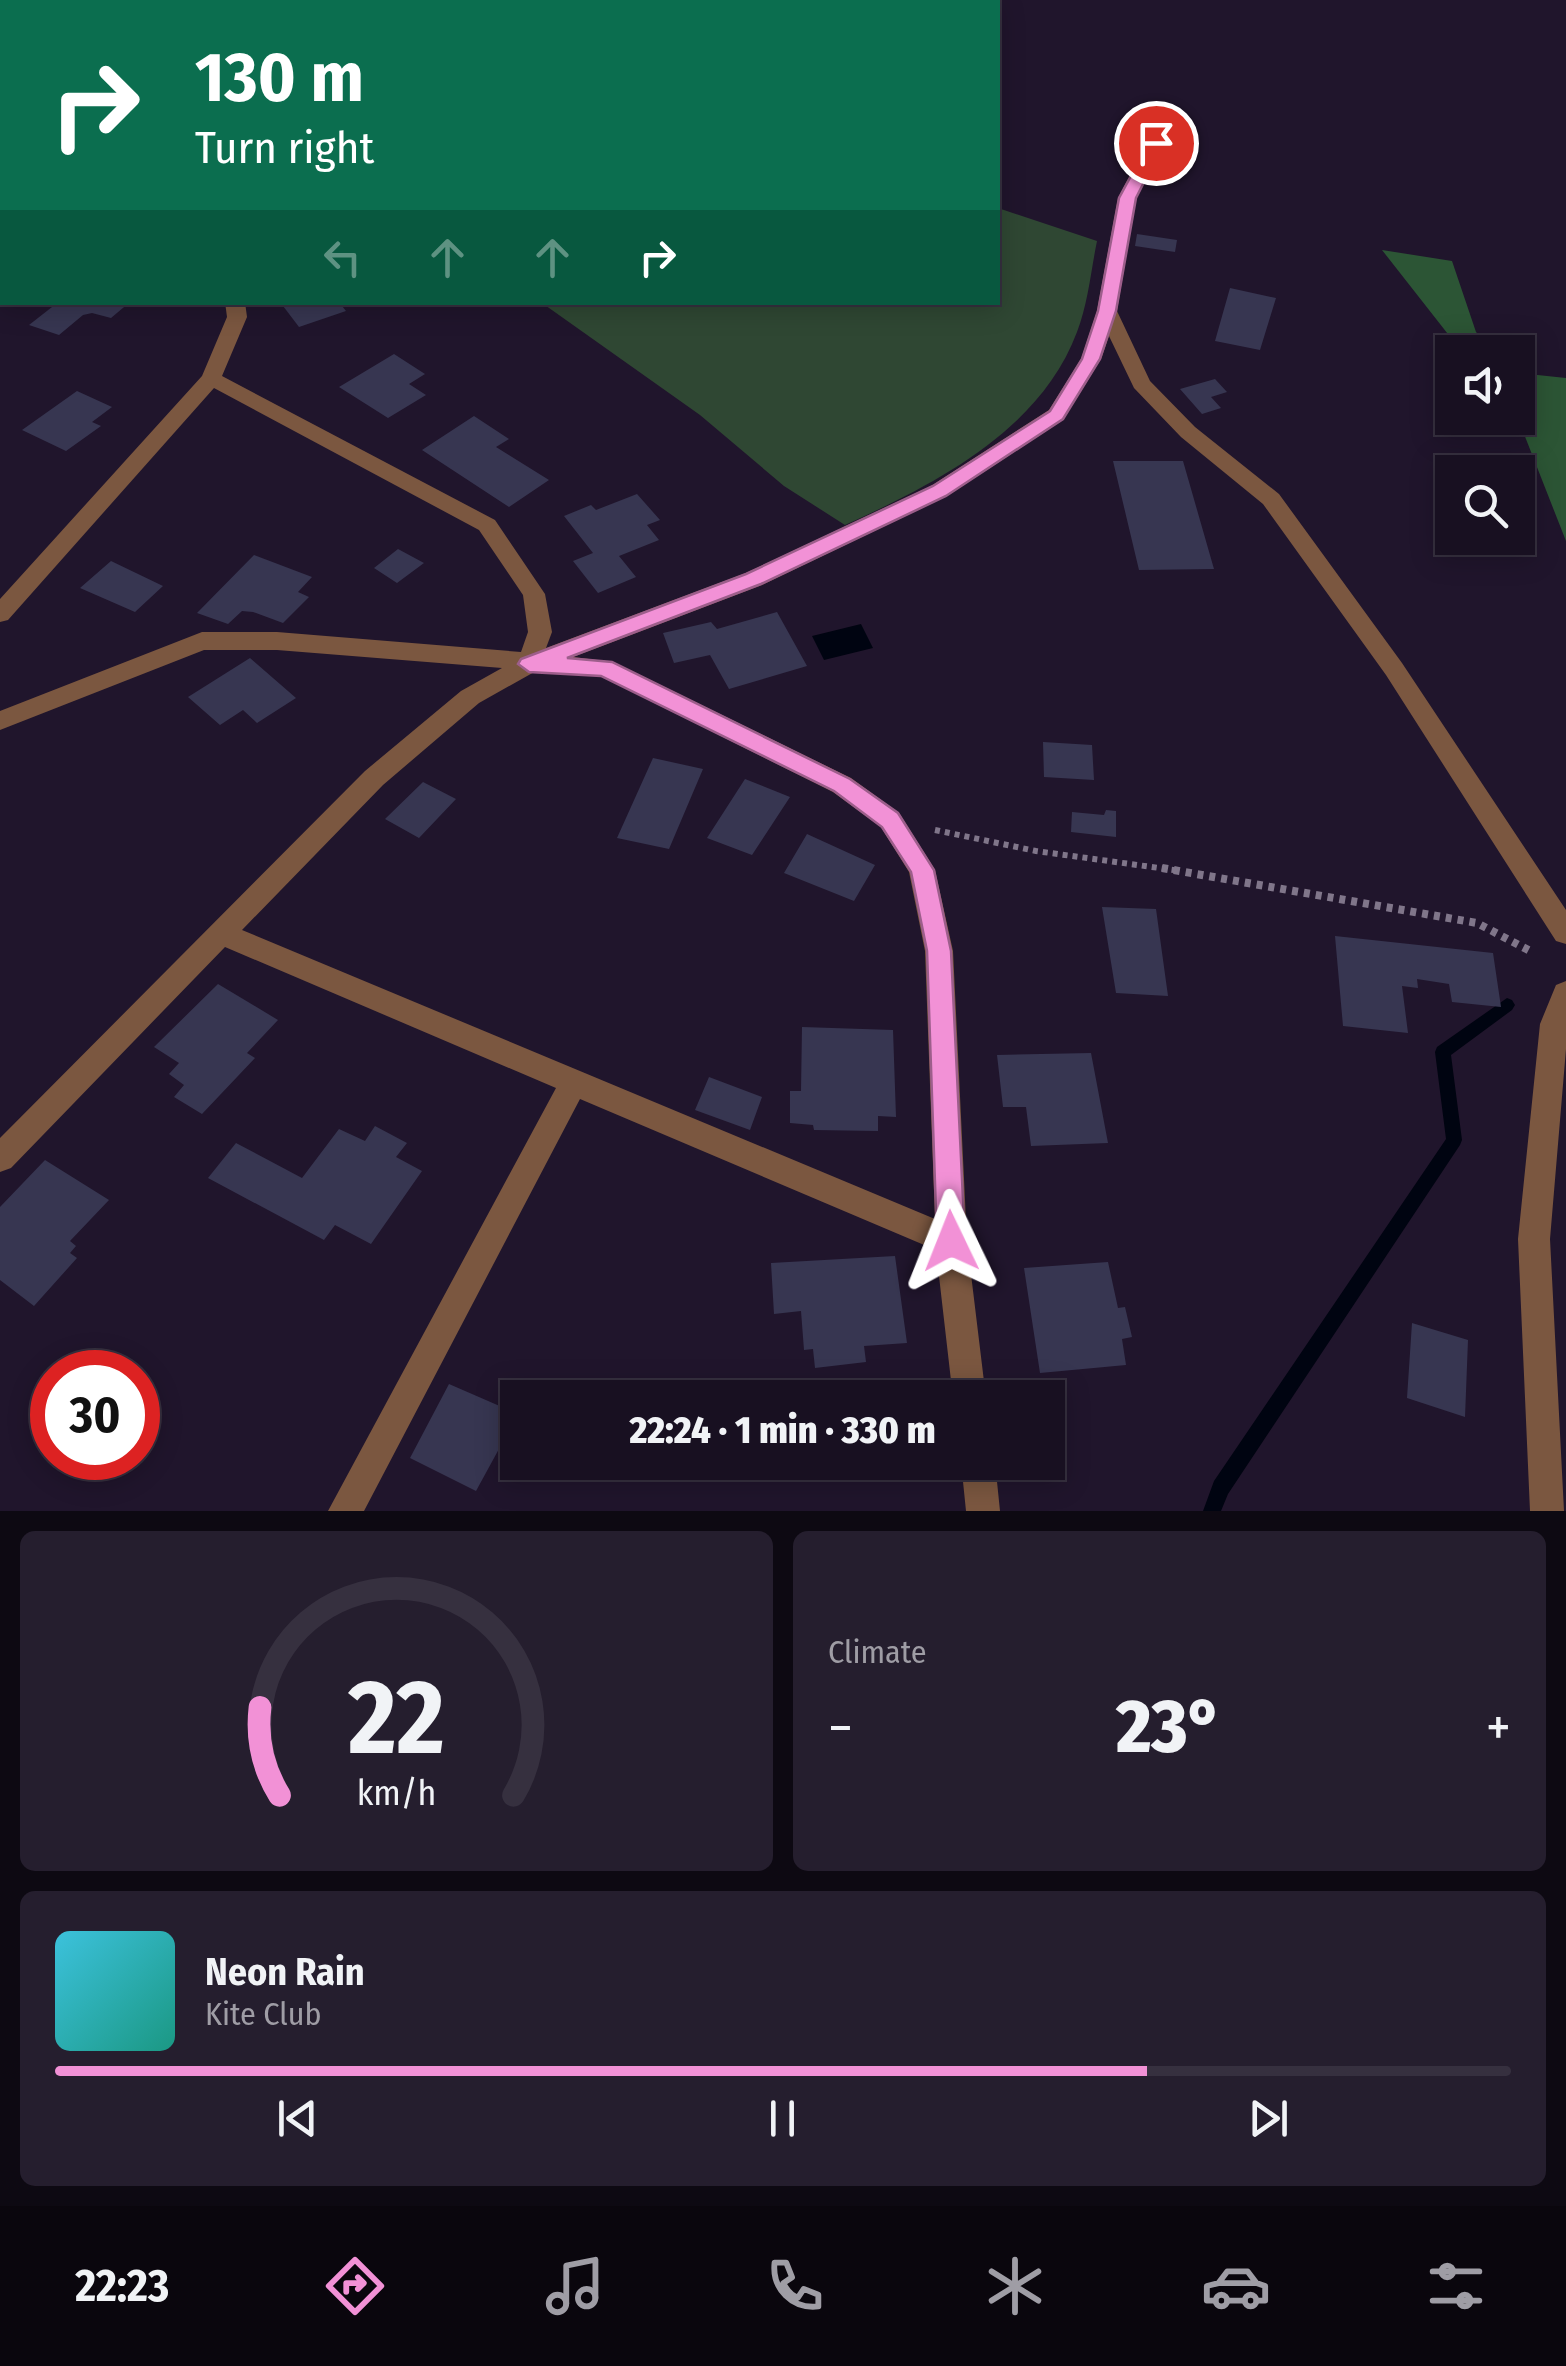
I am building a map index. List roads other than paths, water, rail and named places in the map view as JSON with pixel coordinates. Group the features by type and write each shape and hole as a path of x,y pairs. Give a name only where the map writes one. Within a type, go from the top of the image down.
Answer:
{"street":[{"path":"0,1158 374,778 470,697 529,664 754,579 940,491 1056,415 1091,359 1107,311 1128,198 1156,143"},
{"path":"0,614 212,378 237,317 236,305"},
{"path":"1107,311 1141,384 1188,432 1271,499 1394,668 1566,933"},
{"path":"212,378 488,525 534,594 540,632 529,664"},
{"path":"0,721 202,641 277,640 605,668 842,785 890,820 922,870 939,951 951,1241 968,1380"},
{"path":"222,934 951,1241"},
{"path":"1547,1511 1534,1239 1554,1024 1566,993"},
{"path":"345,1511 574,1082"},
{"path":"980,1480 984,1511"}],"waterway":[{"path":"1212,1511 1221,1488 1454,1140 1443,1052 1507,1005"}]}
